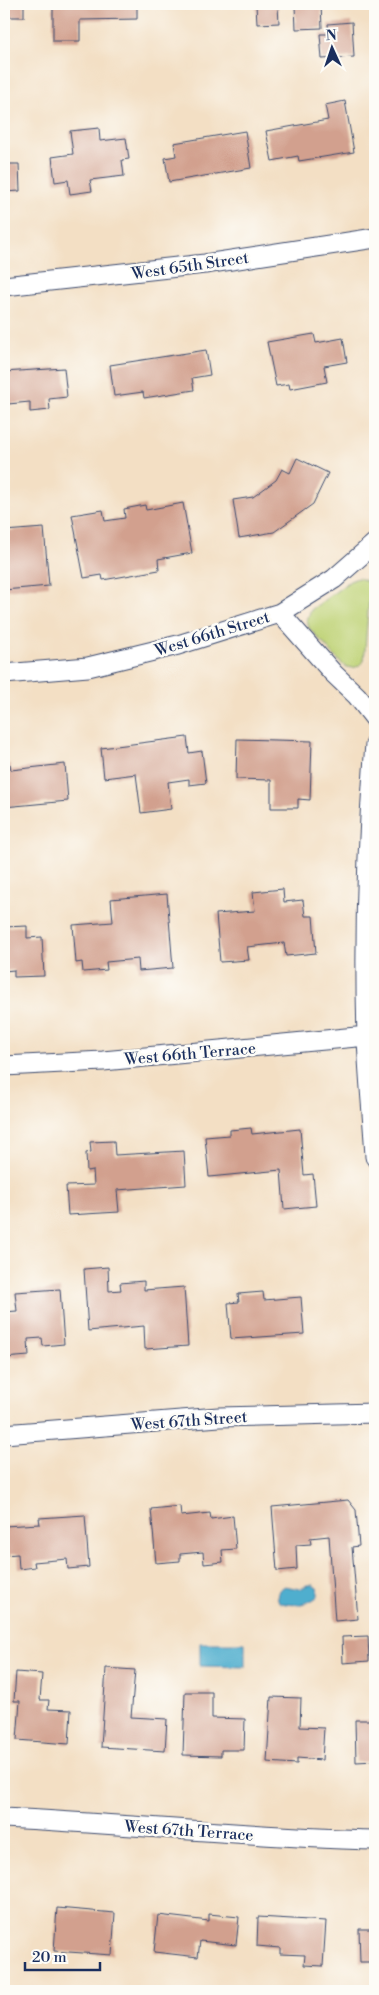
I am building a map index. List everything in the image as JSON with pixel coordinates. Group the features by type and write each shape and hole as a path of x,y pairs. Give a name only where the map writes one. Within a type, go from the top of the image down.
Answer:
{"street":[{"name":"West 65th Street","path":"4,286 205,264 375,238"},
{"path":"280,613 334,579 375,543"},
{"name":"West 66th Street","path":"4,674 88,667 178,645 280,613 333,673 357,696 375,719"},
{"path":"375,744 369,814 366,887 375,1157"},
{"name":"West 66th Terrace","path":"4,1066 103,1061 371,1037"},
{"name":"West 67th Street","path":"4,1434 219,1417 375,1413"},
{"name":"West 67th Terrace","path":"4,1818 105,1823 313,1839 375,1840"}],"green space":[{"path":"358,578 365,580 370,588 364,661 357,667 352,668 343,665 309,628 307,620 311,610 350,581"}],"water":[{"path":"307,1585 313,1585 318,1589 318,1596 314,1599 299,1604 279,1602 277,1596 279,1590 285,1586 300,1589"},
{"path":"200,1643 245,1643 245,1667 200,1666"}],"building":[{"path":"4,4 24,4 24,17 4,17"},
{"path":"53,4 137,4 137,19 80,20 80,41 53,41"},
{"path":"256,4 321,4 322,28 296,29 295,6 278,6 279,23 257,24"},
{"path":"352,22 354,57 322,59 320,34 329,34 328,24"},
{"path":"345,101 354,152 299,161 298,156 272,161 266,131 328,120 325,105"},
{"path":"99,128 100,141 126,138 129,159 122,160 124,176 90,180 92,191 70,194 68,180 55,182 52,157 73,154 70,131"},
{"path":"245,131 251,168 169,182 165,158 176,156 174,143"},
{"path":"4,164 19,164 20,191 4,192"},
{"path":"314,334 316,343 343,338 347,362 324,366 327,382 290,389 289,384 276,386 267,342"},
{"path":"206,350 210,375 192,378 194,390 144,398 143,392 114,396 110,365"},
{"path":"64,368 67,397 49,399 50,410 30,412 30,402 8,404 8,409 4,409 4,372"},
{"path":"297,458 328,473 313,504 274,532 239,538 233,500 253,497 276,480 282,469 290,473"},
{"path":"183,503 192,553 158,559 159,570 103,580 102,575 84,578 72,515 103,510 105,521 125,518 124,509 145,505 146,510"},
{"path":"44,528 49,586 4,590 4,531"},
{"path":"187,737 189,753 202,751 206,783 189,785 189,779 168,782 171,809 141,813 136,774 104,778 101,748"},
{"path":"237,739 312,741 310,800 298,799 298,808 271,808 271,780 236,779"},
{"path":"10,764 11,770 65,764 68,801 4,807 4,765"},
{"path":"283,889 284,902 303,900 305,916 313,916 316,953 286,956 284,943 247,947 249,960 220,962 216,914 255,911 253,892"},
{"path":"167,894 173,968 139,971 138,959 106,962 107,970 83,972 82,962 76,963 73,925 113,922 111,899"},
{"path":"27,926 27,938 42,937 44,976 14,977 14,970 4,971 4,927"},
{"path":"251,1128 252,1134 300,1129 304,1175 313,1174 316,1206 284,1209 281,1170 209,1177 205,1137 230,1135 230,1130"},
{"path":"114,1141 115,1155 184,1151 186,1185 117,1190 119,1212 68,1215 66,1186 94,1185 93,1170 87,1171 86,1153 91,1152 90,1142"},
{"path":"108,1267 109,1291 121,1290 120,1283 144,1281 144,1290 184,1287 188,1346 145,1349 144,1326 88,1331 84,1269"},
{"path":"60,1289 64,1344 43,1346 42,1338 28,1339 29,1356 4,1358 4,1312 17,1311 15,1292"},
{"path":"263,1292 264,1300 301,1297 304,1334 231,1339 228,1303 239,1302 238,1294"},
{"path":"348,1500 356,1510 359,1546 352,1547 358,1619 335,1621 329,1536 310,1538 311,1544 296,1545 297,1569 277,1571 272,1507"},
{"path":"180,1506 181,1516 210,1513 211,1519 233,1516 236,1549 222,1550 223,1562 204,1564 203,1552 180,1554 180,1561 156,1563 151,1509"},
{"path":"85,1515 89,1567 68,1569 67,1559 34,1562 35,1567 19,1569 18,1554 4,1555 4,1526 40,1524 39,1518"},
{"path":"368,1636 369,1661 343,1663 342,1637"},
{"path":"106,1668 135,1670 131,1717 167,1719 165,1751 101,1747"},
{"path":"16,1672 42,1674 40,1700 49,1700 48,1709 71,1710 69,1744 17,1740 20,1701 14,1701"},
{"path":"185,1692 212,1692 212,1718 245,1719 244,1750 221,1750 221,1756 183,1755"},
{"path":"271,1697 301,1698 300,1727 324,1728 322,1760 297,1758 297,1764 267,1762"},
{"path":"355,1720 375,1720 375,1761 356,1762"},
{"path":"57,1908 115,1913 112,1955 54,1951"},
{"path":"209,1914 239,1917 236,1945 200,1941 198,1957 154,1952 158,1915 209,1921"},
{"path":"258,1917 326,1921 323,1966 304,1965 305,1955 280,1954 280,1948 257,1946"},
{"path":"359,1929 375,1929 375,1962 360,1962"}]}
